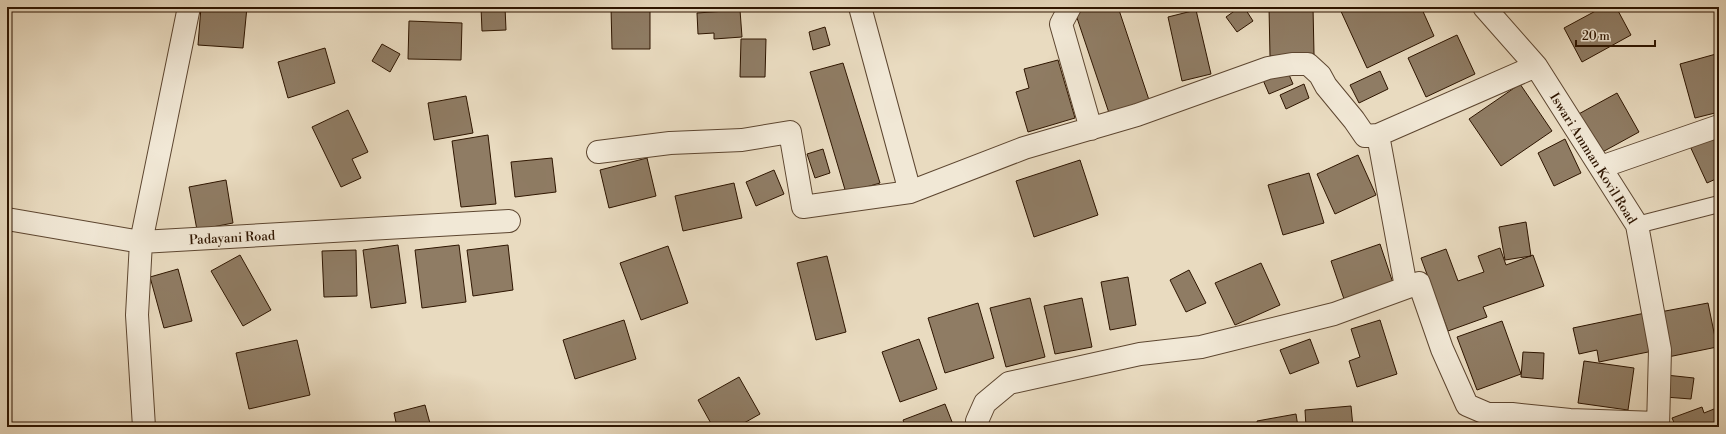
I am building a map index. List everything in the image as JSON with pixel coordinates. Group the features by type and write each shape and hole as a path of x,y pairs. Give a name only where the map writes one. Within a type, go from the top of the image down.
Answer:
{"street":[{"path":"144,427 137,315 141,242 189,7"},
{"path":"860,7 910,192"},
{"path":"1070,7 1061,24 1091,128"},
{"name":"Iswari Amman Kovil Road","path":"1484,7 1536,66 1637,225 1660,350 1658,425"},
{"path":"598,152 670,143 742,140 790,132 803,207 910,192 1024,148 1137,115 1268,68 1292,64 1308,64 1320,75 1326,86 1365,136 1378,135 1536,66"},
{"path":"1601,167 1719,126"},
{"path":"1378,135 1406,287"},
{"name":"Padayani Road","path":"7,219 141,242 509,221"},
{"path":"977,427 977,421 985,403 1009,383 1140,354 1201,347 1334,314 1419,282 1442,349 1467,404 1488,414 1512,414 1570,420 1658,425"}],"lane":[{"path":"1637,225 1719,204"}],"building":[{"path":"201,7 247,7 243,48 198,45"},
{"path":"481,7 505,7 506,30 482,31"},
{"path":"611,7 650,7 650,49 612,49"},
{"path":"1088,7 1118,7 1149,100 1109,113 1075,12"},
{"path":"1240,7 1244,7 1253,21 1237,32 1226,17"},
{"path":"1269,7 1313,7 1314,54 1270,56"},
{"path":"1339,7 1421,7 1434,36 1367,68"},
{"path":"1603,7 1616,7 1631,35 1582,62 1564,28"},
{"path":"740,10 742,37 714,39 714,33 698,34 697,13"},
{"path":"1196,10 1211,74 1182,81 1168,17"},
{"path":"409,21 462,23 461,60 408,59"},
{"path":"825,27 830,45 813,50 809,32"},
{"path":"1457,35 1475,74 1426,97 1408,58"},
{"path":"741,39 766,39 765,77 740,77"},
{"path":"382,44 400,54 390,72 372,61"},
{"path":"325,48 335,83 288,98 278,62"},
{"path":"1716,54 1719,64 1719,112 1695,118 1680,64"},
{"path":"1058,60 1075,118 1028,132 1016,92 1029,88 1024,69"},
{"path":"843,63 880,183 846,193 810,72"},
{"path":"1287,70 1293,84 1269,94 1263,80"},
{"path":"1380,71 1388,89 1359,103 1350,85"},
{"path":"1304,84 1309,98 1286,109 1280,95"},
{"path":"1520,84 1552,131 1501,166 1469,119"},
{"path":"1617,93 1639,132 1597,155 1575,116"},
{"path":"466,96 473,133 434,140 428,103"},
{"path":"348,110 368,152 352,159 361,178 341,187 312,127"},
{"path":"1719,130 1719,181 1718,178 1707,183 1689,144"},
{"path":"488,135 496,204 461,207 452,141"},
{"path":"1565,139 1581,173 1554,186 1538,153"},
{"path":"823,149 830,173 815,178 807,154"},
{"path":"1358,155 1376,195 1335,214 1317,174"},
{"path":"552,158 556,192 515,197 511,162"},
{"path":"647,158 656,196 609,208 600,170"},
{"path":"1080,160 1098,215 1034,237 1016,181"},
{"path":"774,170 784,194 756,206 746,182"},
{"path":"1309,173 1324,223 1283,235 1268,185"},
{"path":"226,180 233,223 197,230 189,187"},
{"path":"734,183 742,218 683,231 675,196"},
{"path":"1526,222 1531,256 1505,260 1499,227"},
{"path":"1380,244 1393,283 1344,299 1331,261"},
{"path":"398,245 406,303 371,308 363,250"},
{"path":"459,245 466,302 422,308 415,250"},
{"path":"508,245 513,290 473,296 467,250"},
{"path":"668,246 688,303 641,320 620,263"},
{"path":"1500,248 1506,265 1533,255 1544,286 1483,307 1487,317 1448,331 1421,258 1446,249 1458,281 1484,272 1478,256"},
{"path":"356,250 357,296 324,297 322,251"},
{"path":"240,255 271,310 243,326 211,271"},
{"path":"827,256 846,332 816,340 797,263"},
{"path":"1261,263 1280,305 1235,325 1215,283"},
{"path":"178,269 192,321 164,328 150,277"},
{"path":"1189,270 1206,303 1186,312 1170,280"},
{"path":"1128,277 1136,325 1110,330 1101,282"},
{"path":"1030,298 1045,357 1006,367 990,308"},
{"path":"1082,298 1092,347 1055,354 1044,306"},
{"path":"978,303 994,358 945,373 928,318"},
{"path":"1708,303 1717,347 1668,357 1660,312"},
{"path":"1645,313 1653,351 1599,362 1597,350 1579,354 1573,328"},
{"path":"624,320 636,359 575,379 563,340"},
{"path":"1380,320 1397,374 1357,387 1349,361 1360,357 1351,329"},
{"path":"1502,321 1521,374 1477,390 1457,337"},
{"path":"919,339 937,389 900,402 882,352"},
{"path":"1310,339 1319,363 1290,374 1280,350"},
{"path":"297,340 310,395 249,409 236,353"},
{"path":"1523,352 1544,353 1543,379 1521,377"},
{"path":"1584,361 1634,368 1628,410 1578,403"},
{"path":"1666,375 1694,378 1691,399 1665,397"},
{"path":"739,377 760,414 737,427 713,427 698,400"},
{"path":"945,404 954,427 906,427 903,420"},
{"path":"425,405 431,427 397,427 394,413"},
{"path":"1351,406 1353,427 1306,427 1305,410"},
{"path":"1702,407 1704,413 1719,407 1719,427 1676,427 1672,418"},
{"path":"1296,414 1298,427 1258,427 1257,421"}]}
